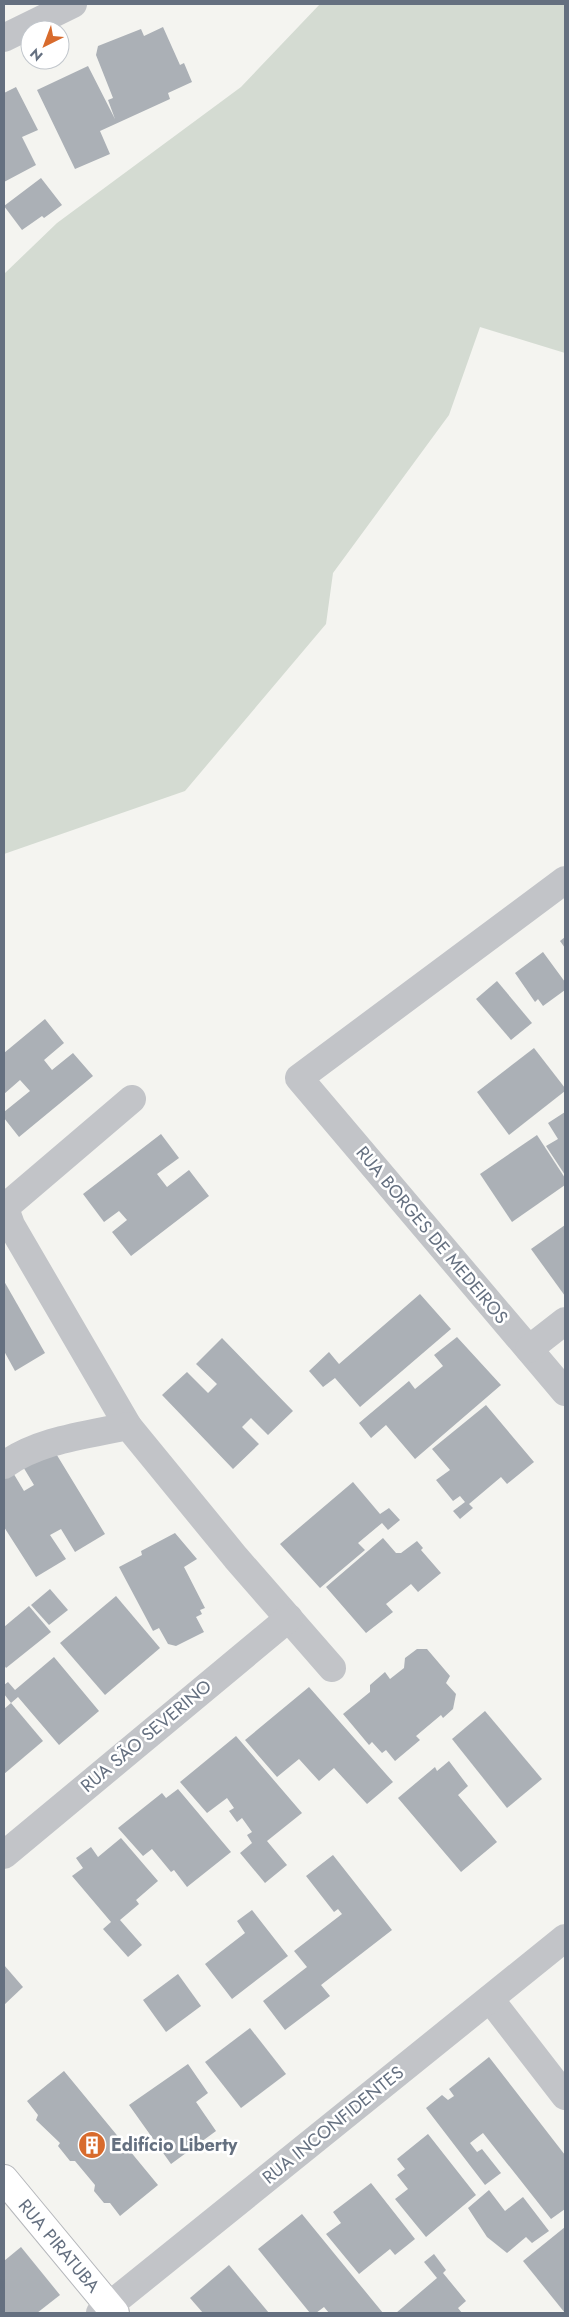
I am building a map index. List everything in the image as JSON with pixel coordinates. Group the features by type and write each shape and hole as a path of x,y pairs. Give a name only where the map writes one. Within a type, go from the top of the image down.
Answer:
{"main road":[{"name":"RUA PIRATUBA","path":"4,2179 108,2311"}],"street":[{"path":"4,38 73,4"},
{"name":"RUA BORGES DE MEDEIROS","path":"565,880 299,1078 565,1392"},
{"path":"132,1099 10,1203 6,1211 11,1224 128,1426 236,1558 332,1668"},
{"path":"529,1349 565,1321"},
{"path":"4,1465 13,1459 53,1442 128,1426"},
{"name":"RUA SÃO SEVERINO","path":"4,1854 289,1618"},
{"name":"RUA INCONFIDENTES","path":"108,2311 565,1938"},
{"path":"490,1998 565,2096"}],"shaded area":[{"path":"320,4 565,4 565,353 480,327 449,415 333,573 326,624 185,791 4,854 4,274 57,223 241,87"}],"building":[{"path":"163,27 180,65 184,63 192,82 168,93 170,99 100,131 110,154 75,169 37,90 88,66 115,119 108,100 113,98 96,55 98,46 141,29 144,36"},
{"path":"16,87 38,130 22,137 36,165 4,182 4,93"},
{"path":"41,178 62,205 22,230 4,206"},
{"path":"565,937 565,948 560,941"},
{"path":"543,952 565,982 565,990 543,1006 538,999 535,1002 515,973"},
{"path":"497,981 532,1023 511,1040 476,999"},
{"path":"45,1019 64,1043 44,1060 52,1070 73,1053 93,1076 19,1137 4,1118 4,1112 30,1091 20,1080 4,1094 4,1053"},
{"path":"534,1048 565,1088 565,1091 509,1135 477,1092"},
{"path":"565,1112 565,1175 546,1146 558,1139 548,1123"},
{"path":"161,1134 179,1158 157,1174 167,1187 189,1170 209,1196 131,1256 112,1232 127,1220 119,1211 104,1222 83,1194"},
{"path":"537,1135 565,1178 565,1185 512,1222 480,1174"},
{"path":"565,1225 565,1296 531,1249"},
{"path":"4,1281 45,1353 15,1371 4,1351"},
{"path":"420,1294 451,1329 360,1407 335,1378 323,1387 309,1371 329,1352 339,1364"},
{"path":"457,1337 501,1385 415,1459 386,1425 371,1438 359,1423 409,1381 415,1389 443,1366 434,1355"},
{"path":"222,1338 293,1411 268,1435 251,1418 242,1427 259,1444 233,1469 162,1395 187,1372 208,1393 217,1384 196,1364"},
{"path":"486,1405 534,1462 507,1484 501,1477 469,1504 473,1508 460,1519 453,1511 465,1502 460,1496 453,1501 436,1480 450,1470 432,1449"},
{"path":"52,1447 105,1534 75,1552 61,1529 50,1535 66,1559 36,1577 4,1527 4,1476 12,1471 24,1491 34,1485 22,1465"},
{"path":"353,1482 380,1514 389,1508 400,1520 388,1530 382,1523 358,1543 365,1550 320,1588 280,1544"},
{"path":"175,1533 197,1559 184,1567 205,1608 200,1610 202,1614 196,1617 204,1632 176,1646 168,1644 159,1628 153,1631 119,1567 142,1555 141,1551"},
{"path":"383,1538 396,1553 401,1553 417,1541 423,1548 421,1550 441,1573 418,1592 411,1584 386,1604 393,1612 366,1633 326,1587"},
{"path":"50,1589 68,1610 49,1625 31,1605"},
{"path":"116,1596 160,1648 105,1695 60,1643"},
{"path":"29,1606 51,1632 6,1668 4,1665 4,1627"},
{"path":"417,1649 427,1649 450,1676 446,1683 456,1694 453,1709 443,1718 441,1715 416,1736 420,1740 395,1761 386,1750 382,1753 372,1742 369,1745 343,1714 370,1692 370,1685 385,1672 390,1679 404,1668 405,1658"},
{"path":"54,1657 99,1711 59,1745 18,1697 11,1703 4,1694 4,1685 8,1682 15,1690"},
{"path":"309,1687 393,1782 367,1804 334,1768 319,1781 299,1759 277,1777 245,1740"},
{"path":"11,1703 43,1741 4,1774 4,1709"},
{"path":"485,1711 542,1779 507,1808 452,1739"},
{"path":"236,1736 302,1813 267,1841 287,1865 265,1883 240,1853 252,1843 247,1835 252,1832 242,1818 237,1822 229,1811 234,1808 227,1798 207,1813 180,1782"},
{"path":"449,1761 468,1786 458,1795 497,1842 461,1872 398,1798 435,1767 437,1771"},
{"path":"178,1789 231,1852 187,1887 174,1870 171,1872 152,1849 143,1856 118,1828 162,1793 166,1798"},
{"path":"121,1838 158,1881 136,1900 139,1904 120,1920 142,1945 128,1957 103,1929 111,1922 72,1876 83,1868 76,1858 91,1847 98,1857"},
{"path":"333,1855 392,1930 321,1985 330,1996 285,2030 263,2001 307,1967 294,1951 342,1914 338,1909 334,1912 306,1876"},
{"path":"252,1910 288,1956 232,1999 205,1964 245,1933 237,1921"},
{"path":"4,1965 23,1987 4,2005"},
{"path":"178,1974 201,2006 166,2032 143,2000"},
{"path":"250,2028 286,2074 241,2108 205,2062"},
{"path":"489,2057 565,2155 565,2209 551,2219 483,2133 470,2143 477,2152 482,2149 501,2173 485,2185 426,2108 442,2095 448,2100 454,2096 449,2089"},
{"path":"188,2064 208,2093 196,2102 216,2131 171,2164 129,2105"},
{"name":"Edifício Liberty","path":"64,2071 158,2185 120,2216 110,2203 104,2203 94,2191 95,2185 75,2161 70,2161 58,2146 60,2143 36,2120 38,2115 27,2101"},
{"path":"428,2134 476,2195 426,2237 395,2199 408,2189 397,2175 405,2169 397,2159"},
{"path":"371,2183 415,2239 395,2255 390,2249 359,2274 326,2234 341,2223 333,2212"},
{"path":"489,2190 505,2211 523,2197 549,2231 532,2243 526,2237 507,2253 487,2237 468,2208"},
{"path":"302,2214 383,2313 329,2313 324,2307 316,2313 310,2313 258,2249"},
{"path":"565,2227 565,2313 523,2261"},
{"path":"21,2247 60,2295 37,2313 4,2313 4,2261"},
{"path":"434,2254 446,2270 443,2273 466,2301 458,2308 462,2313 396,2313 437,2278 424,2262"},
{"path":"229,2265 269,2313 203,2313 190,2298"}],"place":[{"name":"Edifício Liberty","path":"92,2145"}]}
